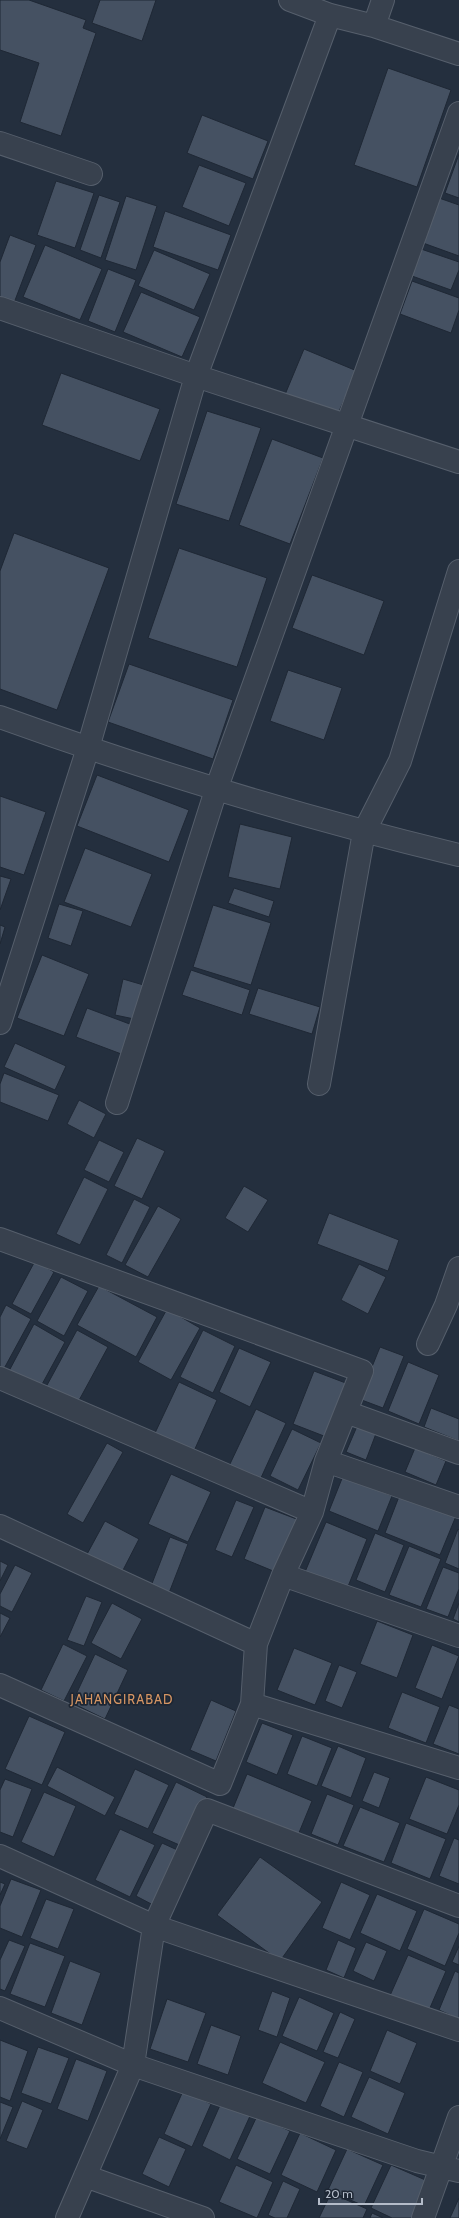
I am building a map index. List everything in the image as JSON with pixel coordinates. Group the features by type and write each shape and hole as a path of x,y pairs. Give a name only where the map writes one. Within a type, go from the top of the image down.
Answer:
{"street":[{"path":"290,0 330,15 374,26 459,54"},
{"path":"374,26 382,0"},
{"path":"0,1023 88,748 196,376 330,15"},
{"path":"117,1103 217,787 459,113"},
{"path":"0,143 91,174"},
{"path":"0,308 196,376 459,462"},
{"path":"319,1084 364,832 400,761 459,571"},
{"path":"0,717 88,748 364,832 459,855"},
{"path":"0,1239 362,1371 326,1461 312,1512 283,1575 256,1644 252,1704 220,1784 0,1684"},
{"path":"428,1344 452,1307 459,1268"},
{"path":"0,1378 312,1512"},
{"path":"346,1412 459,1453"},
{"path":"326,1461 459,1506"},
{"path":"0,1526 256,1644"},
{"path":"283,1575 459,1636"},
{"path":"252,1704 459,1768"},
{"path":"67,2218 133,2064 154,1926 207,1810 459,1906"},
{"path":"0,1856 154,1926 459,2030"},
{"path":"0,2008 133,2064 417,2161 451,2168"},
{"path":"423,2218 451,2168 459,2117"},
{"path":"85,2176 203,2218"}],"building":[{"path":"0,0 29,0 86,20 83,28 96,33 61,136 20,122 39,63 0,50"},
{"path":"100,0 156,0 142,41 92,23"},
{"path":"388,68 451,90 417,187 354,165"},
{"path":"202,115 268,141 253,179 187,153"},
{"path":"459,154 459,198 445,193"},
{"path":"199,165 246,183 229,226 182,207"},
{"path":"56,181 94,193 75,248 37,235"},
{"path":"99,195 120,202 101,258 80,250"},
{"path":"126,196 157,206 136,270 105,260"},
{"path":"439,198 459,205 459,256 423,243"},
{"path":"165,211 231,235 218,270 153,247"},
{"path":"10,235 36,245 14,303 0,298 0,262"},
{"path":"45,245 102,269 80,320 23,297"},
{"path":"421,249 459,262 459,270 451,290 412,276"},
{"path":"154,250 210,274 194,310 138,286"},
{"path":"108,269 136,280 115,332 88,321"},
{"path":"412,281 459,298 459,310 451,333 400,314"},
{"path":"141,292 200,317 182,357 123,332"},
{"path":"304,349 357,371 336,418 284,397"},
{"path":"61,373 160,409 140,461 42,425"},
{"path":"207,411 261,428 229,521 176,504"},
{"path":"272,439 323,458 290,544 239,525"},
{"path":"14,533 109,568 57,710 0,689 0,571"},
{"path":"179,548 267,578 237,667 148,638"},
{"path":"312,575 384,601 364,655 292,628"},
{"path":"129,664 233,700 213,759 108,722"},
{"path":"288,670 342,688 324,740 270,721"},
{"path":"97,775 189,810 169,862 77,826"},
{"path":"0,796 46,812 24,875 0,867"},
{"path":"240,824 292,837 280,889 228,877"},
{"path":"85,848 152,874 131,927 64,902"},
{"path":"0,876 11,879 0,910"},
{"path":"234,888 274,901 269,917 228,903"},
{"path":"59,904 83,911 71,946 48,938"},
{"path":"213,905 271,923 251,985 193,967"},
{"path":"0,925 5,927 0,944"},
{"path":"42,955 89,974 64,1036 17,1018"},
{"path":"191,970 250,990 242,1015 182,995"},
{"path":"123,979 147,986 139,1020 115,1015"},
{"path":"258,988 320,1007 312,1034 249,1014"},
{"path":"87,1008 135,1026 124,1055 76,1037"},
{"path":"15,1043 66,1066 55,1090 4,1067"},
{"path":"4,1073 59,1095 48,1121 0,1102 0,1084"},
{"path":"79,1100 106,1114 94,1138 67,1124"},
{"path":"137,1138 165,1151 142,1199 114,1186"},
{"path":"99,1140 124,1152 109,1182 84,1170"},
{"path":"84,1177 108,1189 80,1245 56,1234"},
{"path":"244,1186 268,1200 248,1232 225,1218"},
{"path":"134,1199 150,1207 122,1263 106,1255"},
{"path":"158,1206 181,1219 148,1277 125,1265"},
{"path":"329,1213 399,1240 388,1271 317,1244"},
{"path":"35,1261 54,1272 31,1314 12,1304"},
{"path":"359,1264 386,1277 368,1314 341,1300"},
{"path":"61,1277 88,1291 64,1336 37,1321"},
{"path":"99,1286 157,1317 136,1357 77,1325"},
{"path":"6,1305 31,1319 0,1376 0,1317"},
{"path":"167,1309 200,1328 171,1380 138,1362"},
{"path":"34,1324 65,1342 40,1388 9,1371"},
{"path":"77,1330 108,1347 77,1404 46,1387"},
{"path":"203,1330 235,1346 213,1393 180,1377"},
{"path":"380,1347 404,1356 383,1408 359,1399"},
{"path":"239,1348 271,1362 250,1407 219,1392"},
{"path":"408,1362 439,1375 419,1424 388,1411"},
{"path":"314,1371 351,1385 329,1438 293,1424"},
{"path":"179,1382 217,1400 194,1451 155,1433"},
{"path":"431,1408 459,1419 459,1441 424,1427"},
{"path":"256,1409 286,1423 260,1480 229,1466"},
{"path":"358,1424 377,1431 366,1460 346,1452"},
{"path":"292,1429 321,1443 298,1490 270,1476"},
{"path":"107,1443 123,1452 83,1523 67,1514"},
{"path":"415,1448 446,1461 436,1485 405,1472"},
{"path":"171,1474 211,1492 188,1542 148,1524"},
{"path":"343,1476 392,1496 378,1531 329,1511"},
{"path":"400,1494 456,1516 440,1555 385,1533"},
{"path":"236,1500 254,1507 232,1557 215,1550"},
{"path":"265,1507 299,1520 278,1573 244,1559"},
{"path":"105,1521 139,1539 121,1574 86,1556"},
{"path":"326,1522 367,1539 347,1589 305,1572"},
{"path":"458,1529 459,1530 459,1569 445,1563"},
{"path":"375,1533 404,1545 385,1592 356,1580"},
{"path":"170,1537 188,1544 169,1593 151,1586"},
{"path":"409,1546 441,1559 421,1607 389,1595"},
{"path":"0,1561 8,1565 0,1581"},
{"path":"15,1565 32,1573 12,1612 0,1606 0,1594"},
{"path":"443,1567 459,1573 459,1589 448,1617 426,1609"},
{"path":"86,1596 102,1602 84,1646 67,1640"},
{"path":"112,1603 142,1619 121,1659 91,1643"},
{"path":"459,1603 459,1622 453,1619"},
{"path":"0,1613 10,1618 0,1637"},
{"path":"377,1621 413,1635 397,1678 360,1664"},
{"path":"63,1644 87,1656 64,1701 41,1690"},
{"path":"432,1645 459,1656 442,1699 415,1688"},
{"path":"294,1648 332,1663 315,1705 277,1690"},
{"path":"95,1654 128,1670 105,1719 72,1703"},
{"path":"339,1665 357,1672 342,1708 325,1701"},
{"path":"402,1692 440,1707 426,1743 388,1728"},
{"path":"211,1700 236,1711 216,1761 190,1750"},
{"path":"449,1705 459,1709 459,1754 433,1744"},
{"path":"29,1716 65,1732 42,1785 5,1769"},
{"path":"262,1723 293,1735 277,1775 246,1762"},
{"path":"302,1736 332,1748 317,1786 287,1774"},
{"path":"338,1746 366,1758 351,1798 321,1786"},
{"path":"57,1767 115,1797 105,1816 47,1786"},
{"path":"135,1769 169,1785 148,1829 114,1814"},
{"path":"374,1772 390,1778 379,1808 362,1801"},
{"path":"247,1774 312,1801 296,1840 231,1813"},
{"path":"426,1777 459,1790 459,1805 447,1834 409,1819"},
{"path":"5,1779 32,1789 13,1837 0,1832 0,1790"},
{"path":"176,1782 207,1797 184,1847 152,1833"},
{"path":"44,1792 76,1806 54,1857 21,1842"},
{"path":"327,1794 354,1805 338,1845 311,1834"},
{"path":"360,1807 400,1823 384,1862 343,1846"},
{"path":"406,1823 446,1839 430,1879 391,1863"},
{"path":"120,1829 155,1845 130,1897 95,1880"},
{"path":"454,1838 459,1840 459,1884 439,1876"},
{"path":"162,1843 184,1853 157,1907 136,1896"},
{"path":"260,1857 322,1902 280,1961 217,1915"},
{"path":"11,1879 41,1890 22,1937 0,1928 0,1906"},
{"path":"0,1882 5,1884 0,1895"},
{"path":"341,1882 370,1895 350,1940 322,1928"},
{"path":"377,1894 417,1911 400,1951 360,1933"},
{"path":"46,1899 74,1909 58,1949 30,1938"},
{"path":"424,1909 459,1924 459,1933 445,1966 407,1949"},
{"path":"9,1940 25,1946 5,1991 0,1989 0,1960"},
{"path":"338,1940 356,1948 344,1978 326,1970"},
{"path":"366,1942 387,1951 374,1981 353,1971"},
{"path":"30,1943 65,1956 45,2007 10,1994"},
{"path":"459,1946 459,1965 452,1962"},
{"path":"408,1955 446,1971 426,2017 388,2000"},
{"path":"70,1961 101,1973 82,2025 51,2013"},
{"path":"455,1971 459,1973 459,2019 439,2010"},
{"path":"272,1991 290,1998 277,2037 258,2030"},
{"path":"299,1997 334,2013 317,2051 282,2036"},
{"path":"167,1999 206,2013 188,2062 150,2049"},
{"path":"340,2012 355,2019 338,2058 323,2052"},
{"path":"211,2025 241,2036 228,2075 197,2064"},
{"path":"387,2030 417,2043 400,2084 370,2071"},
{"path":"0,2040 28,2051 10,2101 0,2097"},
{"path":"280,2042 325,2062 306,2103 262,2083"},
{"path":"38,2047 69,2058 51,2104 21,2093"},
{"path":"76,2059 107,2071 88,2121 57,2109"},
{"path":"339,2062 363,2072 344,2117 320,2106"},
{"path":"369,2077 405,2093 388,2134 351,2117"},
{"path":"183,2091 211,2104 192,2147 164,2134"},
{"path":"22,2101 43,2110 27,2149 6,2141"},
{"path":"0,2102 13,2107 0,2139"},
{"path":"221,2103 250,2116 230,2160 202,2146"},
{"path":"257,2116 290,2131 270,2174 237,2159"},
{"path":"300,2133 336,2150 317,2192 281,2175"},
{"path":"159,2137 186,2149 169,2187 142,2174"},
{"path":"347,2149 383,2165 364,2206 328,2190"},
{"path":"236,2165 273,2182 257,2218 219,2202"},
{"path":"391,2165 430,2182 414,2218 392,2218 371,2208"},
{"path":"283,2181 300,2189 287,2218 275,2218 268,2215"},
{"path":"331,2193 367,2209 363,2218 319,2218"},
{"path":"459,2198 459,2218 450,2218"},
{"path":"372,2213 383,2218 370,2218"}],"district":[{"name":"JAHANGIRABAD","path":"122,1699"}]}
